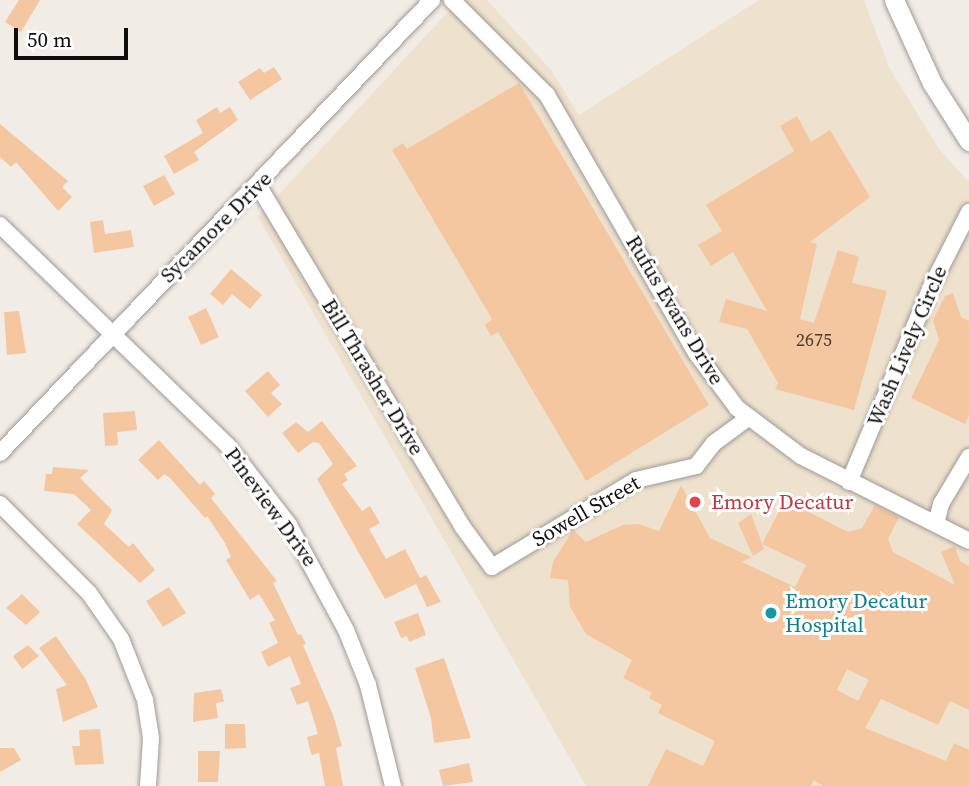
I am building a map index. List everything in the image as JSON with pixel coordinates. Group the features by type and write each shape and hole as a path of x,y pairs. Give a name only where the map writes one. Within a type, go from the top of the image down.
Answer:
{"main road":[{"path":"894,0 932,83 969,141"}],"street":[{"name":"Sycamore Drive","path":"0,453 432,0"},
{"name":"Rufus Evans Drive","path":"452,0 547,95 695,353 748,418 801,456 969,541"},
{"name":"Bill Thrasher Drive","path":"258,185 462,526 492,567"},
{"name":"Wash Lively Circle","path":"849,482 932,285 969,212"},
{"name":"Pineview Drive","path":"0,225 114,332 228,446 289,525 346,630 368,685 393,786"},
{"name":"Sowell Street","path":"492,567 636,480 696,466 714,443 748,418"},
{"path":"936,524 941,504 969,457"},
{"path":"0,504 81,584 121,639 145,700 151,738 148,786"}],"shaded area":[{"name":"Emory Decatur","path":"459,0 487,0 551,70 579,115 759,0 864,0 889,67 939,149 969,182 969,786 586,786 258,217"}],"building":[{"path":"19,0 40,0 21,32 5,22"},
{"path":"274,67 282,79 250,100 238,82 260,68 264,73"},
{"path":"519,83 709,405 586,481 498,332 491,336 485,325 492,319 392,150 403,143 407,149"},
{"path":"217,107 220,113 230,107 238,120 194,152 199,160 174,174 164,156 203,133 196,120"},
{"path":"797,116 811,142 830,130 870,197 810,242 817,244 800,319 814,323 838,250 859,257 852,283 887,291 854,410 775,389 778,383 747,329 719,322 726,299 767,311 733,252 711,266 698,245 722,231 706,205 794,151 780,126"},
{"path":"0,124 68,181 62,187 72,197 58,211 16,162 11,167 0,157"},
{"path":"164,175 175,194 154,206 143,186"},
{"path":"103,220 105,234 131,230 134,247 94,253 90,222"},
{"path":"231,269 262,295 250,309 232,294 223,305 210,294"},
{"path":"953,293 961,317 969,321 969,415 965,424 911,398 939,340 933,320 945,296"},
{"path":"206,308 219,337 201,345 188,317"},
{"path":"19,311 26,353 7,355 4,312"},
{"path":"268,371 280,385 271,393 282,404 268,417 245,391"},
{"path":"135,411 137,430 117,432 118,445 105,446 103,413"},
{"path":"322,421 357,466 344,474 348,480 342,484 362,511 370,506 380,523 369,529 386,559 405,549 420,578 426,575 441,602 427,607 416,584 385,599 317,479 333,464 319,443 313,442 298,453 282,433 296,422 308,432"},
{"path":"159,440 200,485 204,481 215,494 211,498 277,581 273,583 298,635 301,634 306,644 303,645 333,715 342,746 336,748 343,786 325,786 319,753 312,755 307,737 318,734 308,701 297,705 290,688 301,684 290,656 268,667 261,652 278,643 269,623 275,620 259,594 250,600 226,560 231,557 225,543 207,516 205,518 170,478 164,474 158,480 138,460"},
{"path":"53,467 89,470 80,478 112,510 104,524 129,547 133,543 155,570 140,583 77,524 91,510 74,494 44,491 46,474 52,474"},
{"name":"Emory Decatur Hospital","path":"681,485 710,538 751,557 742,562 795,587 806,565 762,544 785,500 848,532 862,528 875,505 899,517 888,539 893,552 955,585 941,552 955,546 960,561 969,566 969,710 950,701 938,725 881,699 865,728 946,761 954,743 969,750 969,786 823,786 814,780 811,786 648,786 666,749 703,766 715,741 658,713 662,705 649,698 652,693 623,678 632,660 586,634 570,607 568,580 550,578 553,562 573,530 586,542 623,525 639,524 659,531","holes":["847,669 869,680 858,701 837,690"]},
{"path":"751,514 764,549 753,556 738,523"},
{"path":"169,587 186,613 163,627 146,601"},
{"path":"22,594 40,612 26,625 6,608"},
{"path":"418,613 426,635 409,642 407,636 401,638 394,622"},
{"path":"56,636 85,678 98,707 63,722 56,689 67,685 39,648"},
{"path":"28,645 39,656 22,669 13,656"},
{"path":"444,658 471,738 434,743 431,718 415,668"},
{"path":"221,689 224,702 216,703 218,718 193,722 194,693"},
{"path":"225,724 245,724 246,748 225,749"},
{"path":"100,729 104,764 75,765 72,746 80,746 79,730"},
{"path":"0,748 14,748 21,760 0,772"},
{"path":"198,751 220,751 218,782 198,782"},
{"path":"469,763 473,782 443,786 439,770"}],"place":[{"name":"Emory Decatur","path":"695,502"},
{"name":"Emory Decatur Hospital","path":"771,613"}]}
